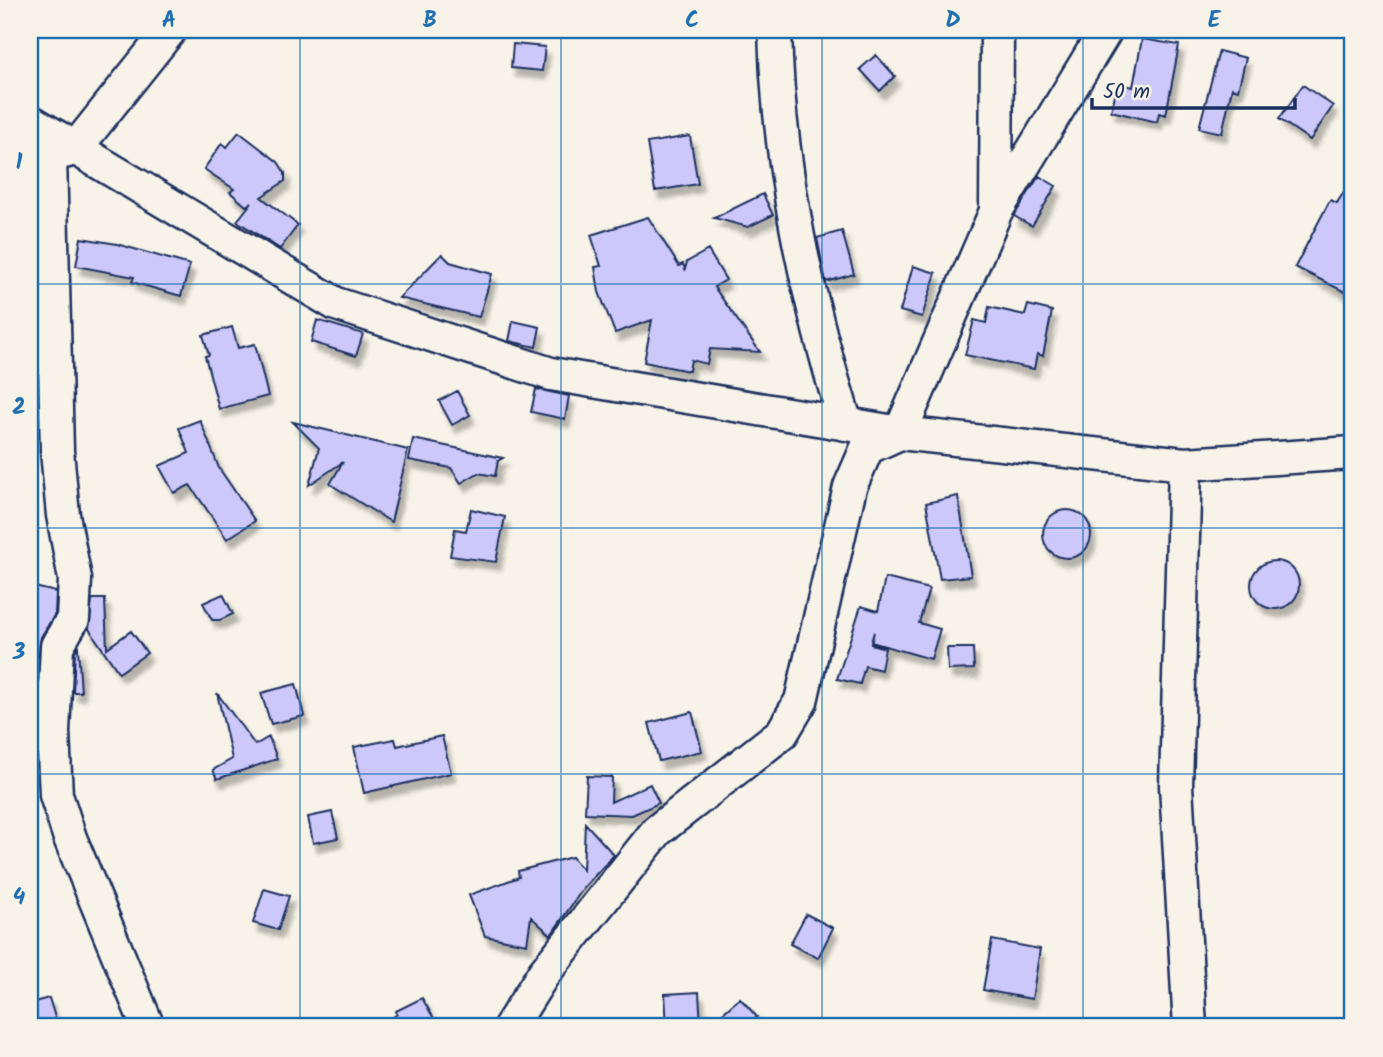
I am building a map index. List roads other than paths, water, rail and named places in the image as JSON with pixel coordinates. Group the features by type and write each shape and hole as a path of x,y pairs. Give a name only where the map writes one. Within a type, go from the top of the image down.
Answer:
{"street":[{"path":"51,161 170,30"},
{"path":"775,30 784,162 826,359 846,424"},
{"path":"996,211 998,30"},
{"path":"510,1027 544,973 657,831 782,733 801,701 850,486 867,448 900,433 996,211 1106,30"},
{"path":"30,121 51,161 57,451 63,515 75,579 73,619 57,646 53,732 56,795 70,838 148,1027"},
{"path":"51,161 336,304 551,374 900,433 1185,464 1353,453"},
{"path":"1185,464 1176,786 1189,1027"}]}
